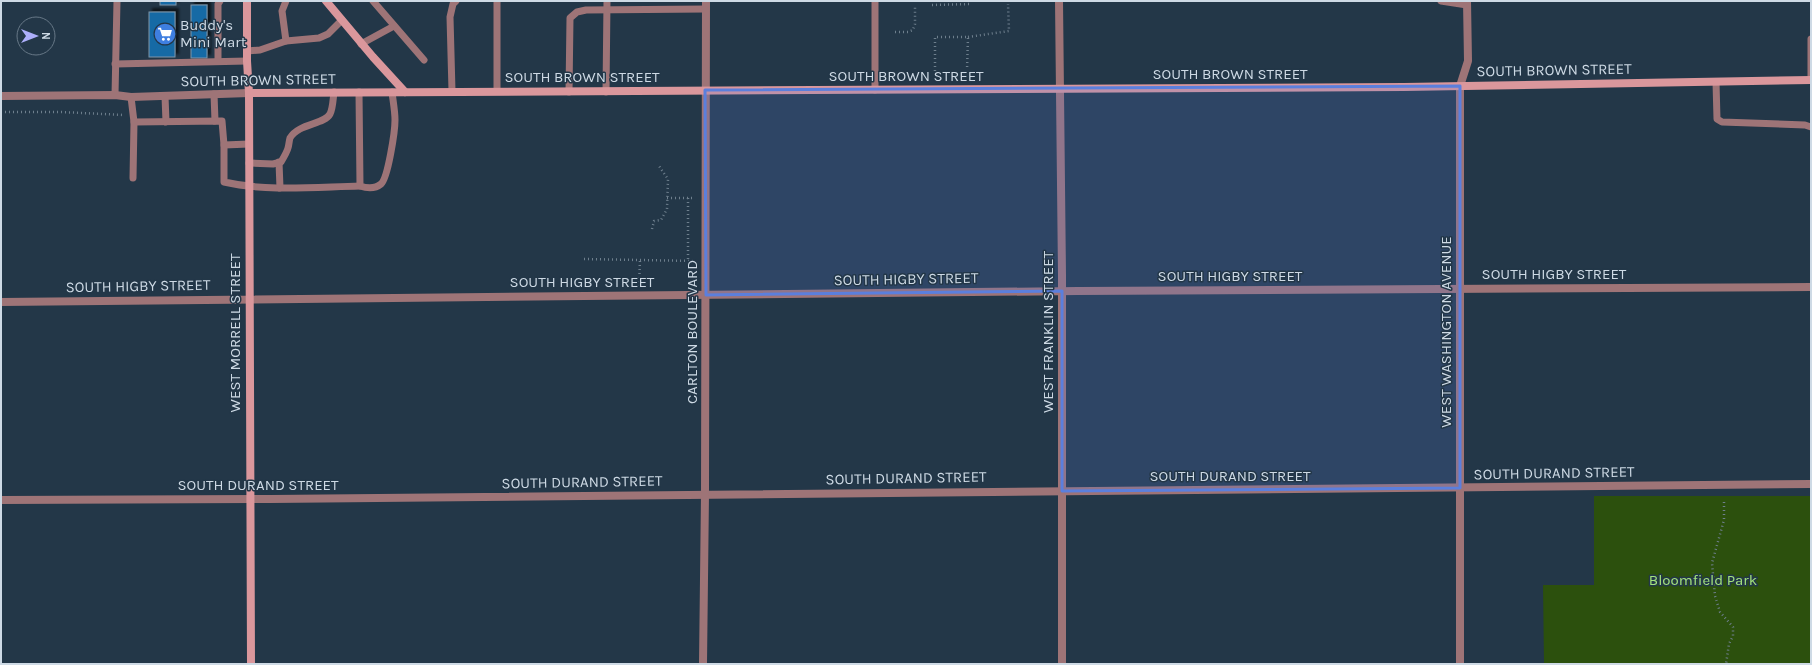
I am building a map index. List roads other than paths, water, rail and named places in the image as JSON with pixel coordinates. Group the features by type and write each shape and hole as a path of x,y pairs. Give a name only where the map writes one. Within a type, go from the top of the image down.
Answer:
{"main road":[{"name":"WEST MORRELL STREET","path":"247,1 247,61 249,93 251,664"},
{"path":"326,1 361,44 405,92"},
{"name":"SOUTH BROWN STREET","path":"249,93 1460,86 1811,80"}],"street":[{"name":"WEST FRANKLIN STREET","path":"1059,1 1059,89 1062,107 1062,664"},
{"name":"WEST WASHINGTON AVENUE","path":"1460,664 1460,86 1468,61 1467,3"},
{"name":"CARLTON BOULEVARD","path":"703,664 706,295 706,5"},
{"name":"SOUTH BROWN STREET","path":"1,96 115,95 131,97 249,93"},
{"name":"SOUTH HIGBY STREET","path":"1,302 249,298 1062,291 1811,287"},
{"name":"SOUTH DURAND STREET","path":"1,500 250,499 1811,484"}],"lane":[{"path":"115,95 117,1"},
{"path":"218,61 218,4 220,1"},
{"path":"286,1 282,12 286,41"},
{"path":"373,1 424,60"},
{"path":"452,92 450,17 453,4 456,1"},
{"path":"497,1 497,91"},
{"path":"606,92 607,1"},
{"path":"875,1 875,90"},
{"path":"1441,1 1467,3"},
{"path":"569,92 570,18 577,12 586,10 706,5"},
{"path":"247,52 260,50 286,41 319,38 328,34 342,20"},
{"path":"361,44 394,26"},
{"path":"1811,39 1811,80"},
{"path":"115,64 247,61"},
{"path":"1716,82 1715,112 1717,119 1722,122 1805,125 1811,127"},
{"path":"249,163 273,164 281,162 288,149 290,138 298,130 329,116 332,110 334,92"},
{"path":"359,92 360,186"},
{"path":"134,119 166,122 222,121 224,145 224,182 249,187 377,187 382,184 387,174 395,120 392,92"},
{"path":"214,94 215,121"},
{"path":"165,96 166,122"},
{"path":"131,97 134,119 133,178"},
{"path":"224,145 249,144"},
{"path":"279,162 280,188"}],"place":[{"name":"Buddy's Mini Mart","path":"165,34"}],"park label":[{"name":"Bloomfield Park","path":"1703,580"}]}
